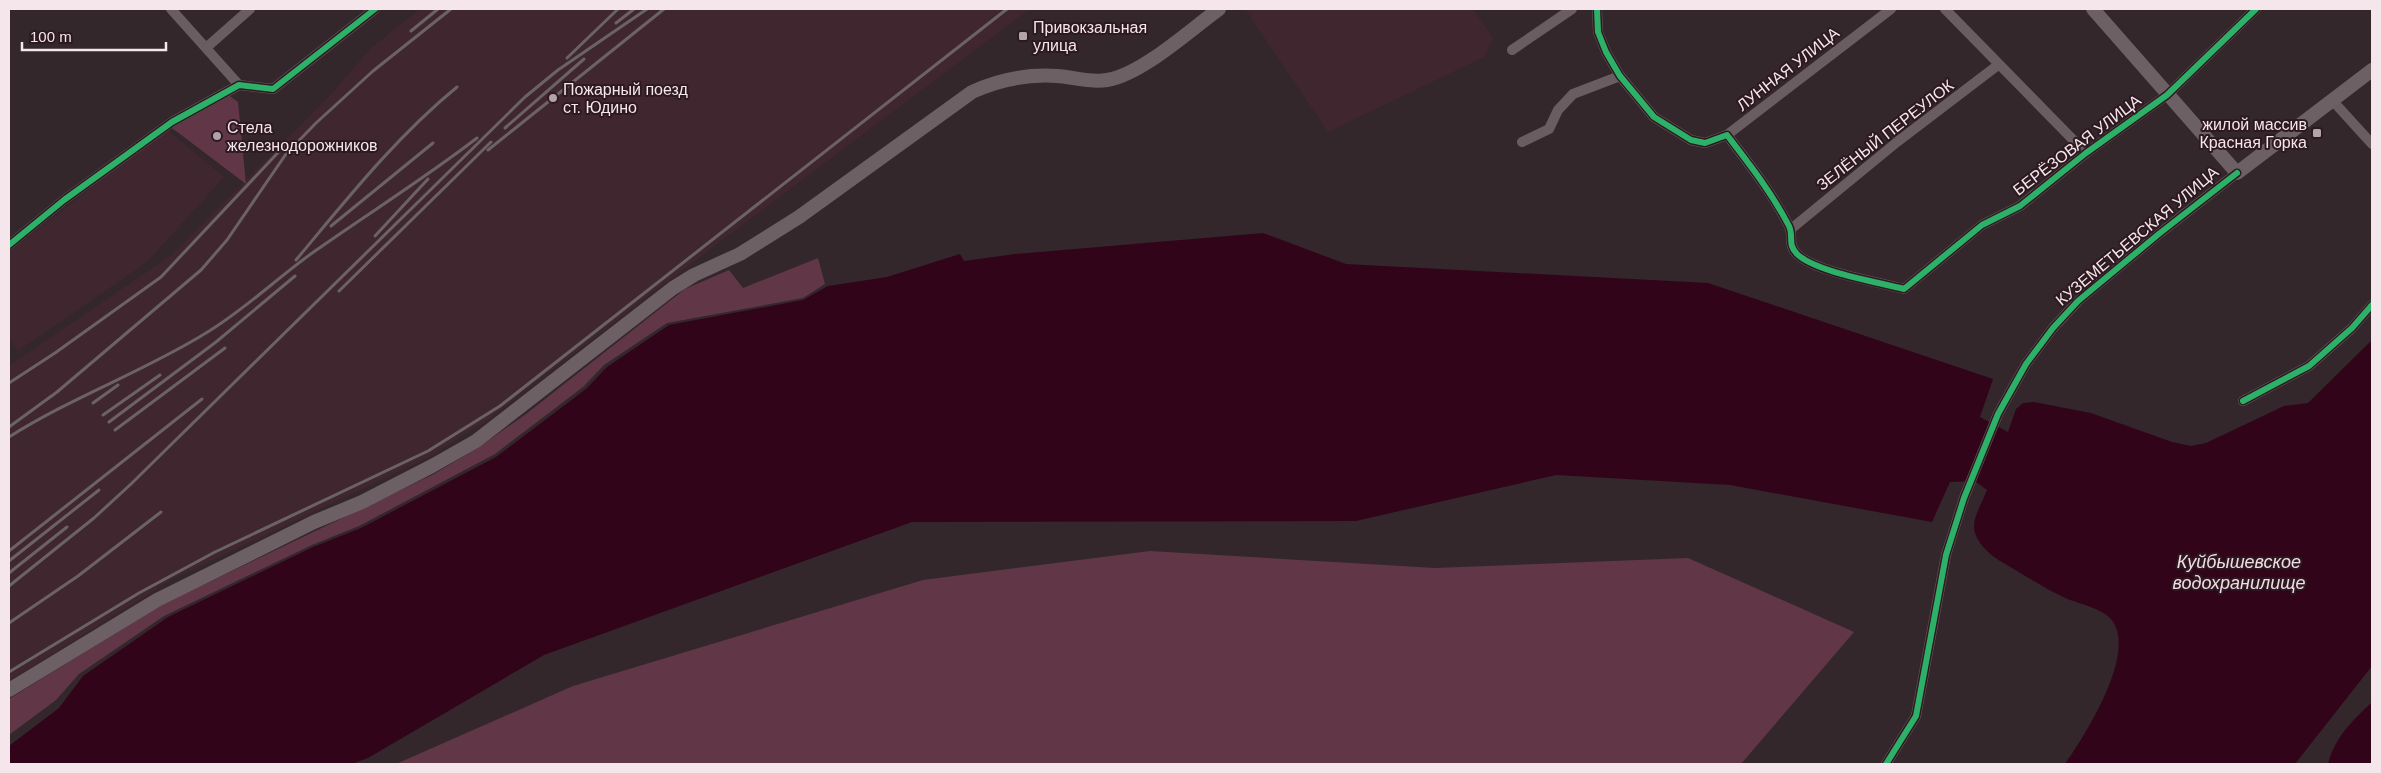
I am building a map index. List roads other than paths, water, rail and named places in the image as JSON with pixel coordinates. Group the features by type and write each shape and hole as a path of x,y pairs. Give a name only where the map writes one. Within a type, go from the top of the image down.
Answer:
{"main road":[{"path":"9,690 157,600 314,522 362,502 476,441 673,288 694,275 740,254 799,217 972,92 994,82 1013,77 1049,76 1095,81 1123,76 1140,67 1219,9"},
{"path":"2093,9 2237,173 2372,70"}],"street":[{"path":"171,9 239,85"},
{"path":"207,47 250,9"},
{"path":"9,245 64,200 168,124 239,85 274,89 375,9"},
{"path":"1512,50 1572,9"},
{"name":"ЛУННАЯ УЛИЦА","path":"1597,9 1598,32 1606,52 1620,76 1654,116 1691,140 1705,143 1727,135 1891,9"},
{"path":"1945,9 2086,153"},
{"name":"БЕРЁЗОВАЯ УЛИЦА","path":"1791,229 1790,243 1796,254 1812,265 1904,290 1982,224 2020,206 2086,153 2167,95 2244,23 2256,9"},
{"name":"ЗЕЛЁНЫЙ ПЕРЕУЛОК","path":"1791,229 1897,142 1998,65"},
{"path":"1522,142 1549,129 1558,110 1573,94 1620,76"},
{"path":"2332,100 2372,144"},
{"path":"1727,135 1768,188 1791,229"},
{"name":"КУЗЕМЕТЬЕВСКАЯ УЛИЦА","path":"1886,764 1916,716 1946,555 1964,498 1998,414 2026,364 2078,301 2160,233 2237,173"},
{"path":"2243,401 2309,366 2352,328 2372,305"}],"water":[{"name":"Куйбышевское водохранилище","path":"1263,233 1346,264 1708,283 1993,379 1980,417 2008,432 2016,409 2023,403 2034,402 2091,413 2172,442 2191,446 2206,443 2284,406 2308,403 2372,340 2372,666 2295,764 2065,764 2085,733 2108,689 2119,645 2116,627 2105,614 2055,593 2000,561 1987,551 1979,542 1974,522 1987,490 1975,481 1950,482 1932,522 1730,485 1556,475 1356,521 912,522 544,655 368,758 352,764 9,764 9,746 59,708 83,676 168,617 313,547 361,528 496,457 586,389 607,367 669,325 803,300 828,286 887,277 960,254 964,261 1015,254"},
{"path":"2372,702 2372,764 2328,764 2340,738 2351,723"}],"railway":[{"path":"411,31 438,9"},
{"path":"9,427 57,392 201,270 227,240 286,154 316,123 373,71 451,9"},
{"path":"567,58 618,9"},
{"path":"616,23 634,9"},
{"path":"9,586 94,518 131,484 525,97 558,70 647,9"},
{"path":"488,150 664,9"},
{"path":"9,672 139,593 215,552 428,451 500,406 1007,9"},
{"path":"505,128 584,59"},
{"path":"296,260 393,148 457,87"},
{"path":"9,437 58,409 158,360 221,324 315,251 477,138"},
{"path":"339,291 491,142"},
{"path":"9,383 55,353 161,277 287,143"},
{"path":"331,226 433,143"},
{"path":"375,236 428,179"},
{"path":"109,422 216,342 295,276"},
{"path":"115,430 225,348"},
{"path":"103,415 160,375"},
{"path":"93,403 118,385"},
{"path":"9,551 202,399"},
{"path":"9,561 99,490"},
{"path":"9,623 78,576 161,512"},
{"path":"9,573 67,527"}],"place":[{"name":"Привокзальная улица","path":"1023,36"},
{"name":"Пожарный поезд ст. Юдино","path":"553,98"},
{"name":"жилой массив Красная Горка","path":"2317,133"},
{"name":"Стела железнодорожников","path":"217,136"}]}
